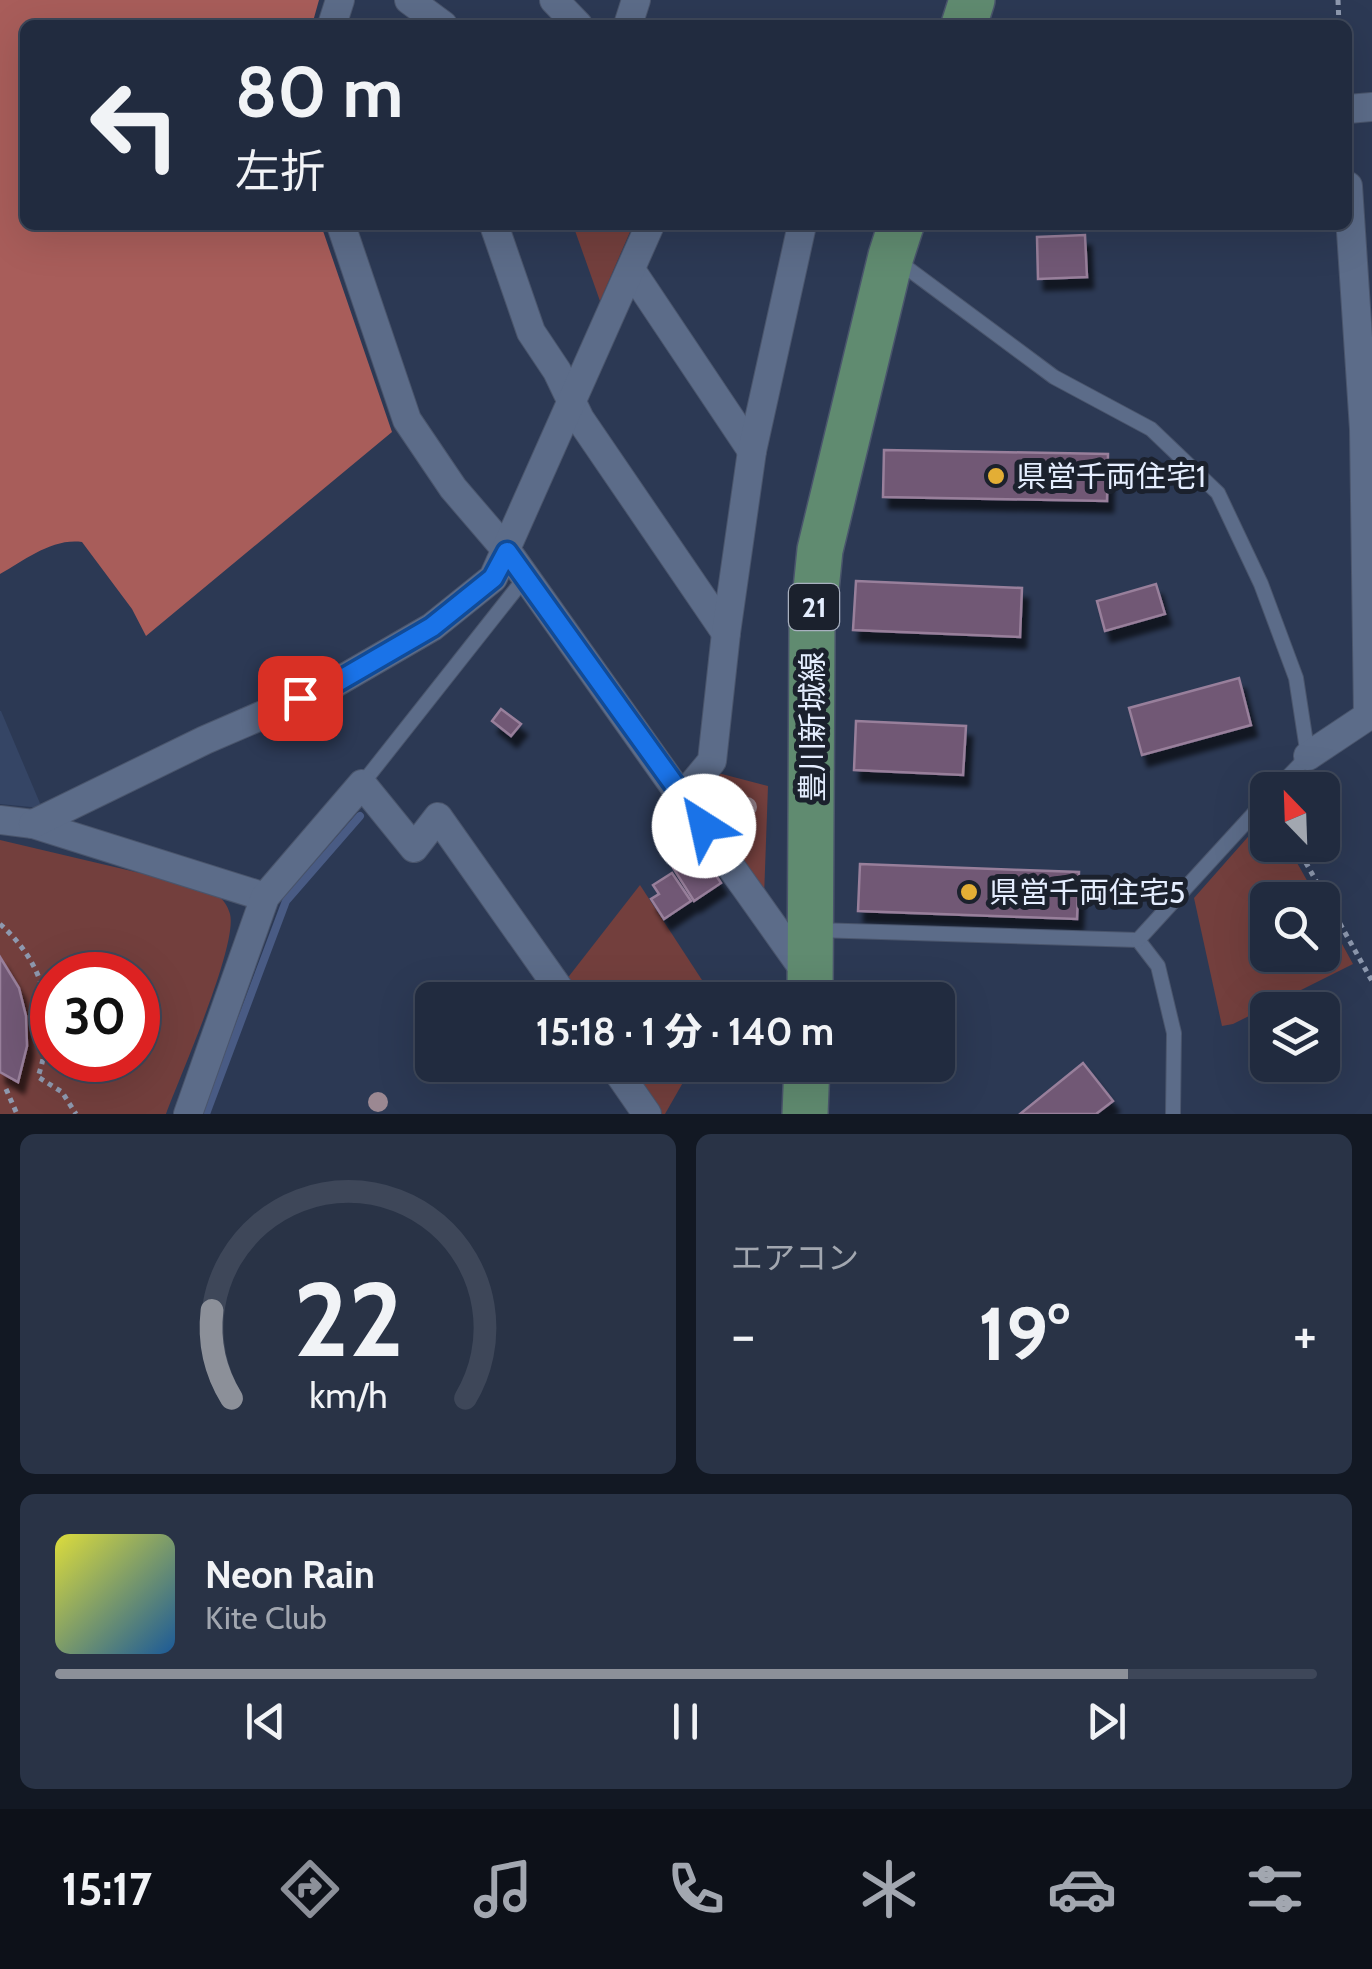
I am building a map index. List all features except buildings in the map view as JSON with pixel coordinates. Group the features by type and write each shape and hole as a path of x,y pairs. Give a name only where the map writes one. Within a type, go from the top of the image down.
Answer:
{"main road":[{"name":"豊川新城線","path":"810,982 812,629 820,550 896,240"},
{"path":"804,1114 806,1082"}],"street":[{"path":"408,0 436,20"},
{"path":"554,0 573,20"},
{"path":"348,230 407,420 453,488 507,552 683,796 805,982"},
{"path":"496,230 532,332 580,419 726,632"},
{"path":"33,824 205,740 332,685 432,627 493,578 648,230"},
{"path":"683,796 712,762 752,451 801,230"},
{"path":"1308,756 1370,717 1364,428 1351,230"},
{"path":"630,270 752,451"},
{"path":"188,1114 265,897 362,784 414,848 438,817 554,982"},
{"path":"0,820 33,824 265,897"},
{"path":"624,1082 647,1114"}],"lane":[{"path":"896,240 1054,377 1151,429 1218,493 1261,584 1296,678 1308,756 1292,772"},
{"path":"362,784 524,578"},
{"path":"811,930 1138,940 1250,818"},
{"path":"1138,940 1158,966 1174,1033 1172,1114"}],"path":[{"path":"1306,862 1372,981"},
{"path":"0,924 29,958 45,997 50,1029 38,1076 62,1092 76,1114"},
{"path":"6,1089 16,1114"}],"shaded area":[{"path":"0,0 319,0 313,20 20,20 20,230 323,230 392,432 146,636 132,609 82,542 49,547 0,574"},
{"path":"575,230 631,230 600,301"},
{"path":"1,711 42,808 0,804"},
{"path":"718,773 768,786 764,897 702,808 702,793"},
{"path":"1250,835 1250,862 1297,862 1308,882 1250,882 1250,972 1337,972 1297,992 1250,992 1250,1016 1222,1026 1194,898"},
{"path":"0,840 195,886 212,892 228,908 230,930 225,953 166,1114 0,1114"},
{"path":"640,885 703,982 567,982"},
{"path":"1340,940 1353,964 1340,970"},
{"path":"638,1082 683,1082 665,1114 660,1114"}],"waterway":[{"path":"206,1114 286,901 360,816"}],"place":[{"name":"県営千両住宅1","path":"996,476"},
{"name":"県営千両住宅5","path":"969,892"}],"route":[{"path":"300,698 332,685 432,627 493,578 507,552 704,826"}]}
